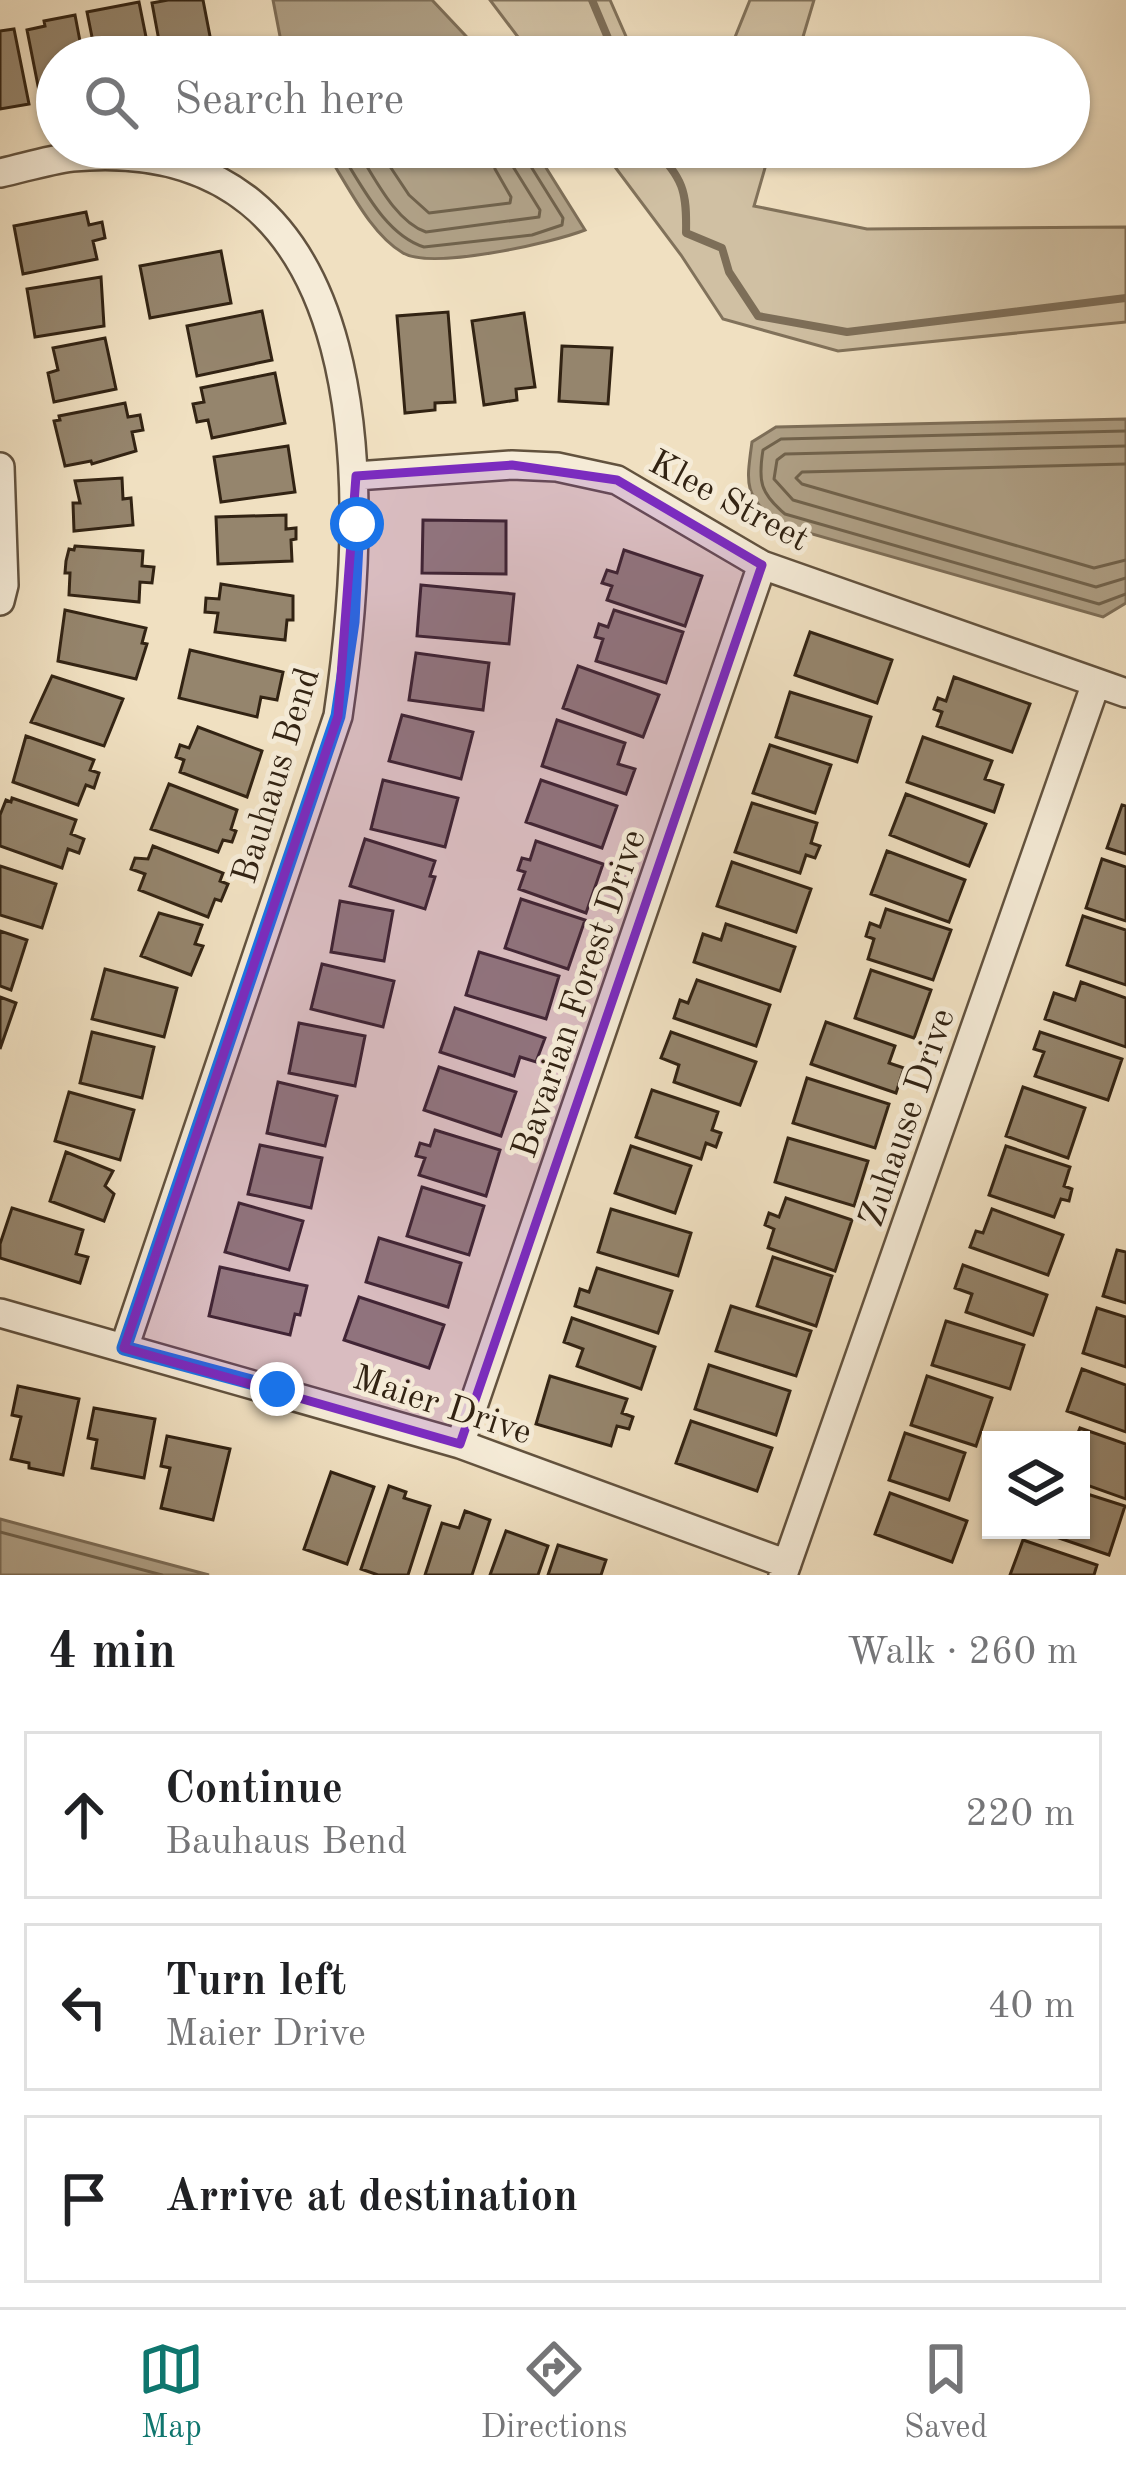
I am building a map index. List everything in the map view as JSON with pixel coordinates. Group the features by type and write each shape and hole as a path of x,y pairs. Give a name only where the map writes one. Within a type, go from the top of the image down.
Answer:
{"street":[{"name":"Bauhaus Bend","path":"0,173 36,165"},
{"name":"Bauhaus Bend","path":"124,1348 338,716 352,622 356,476 333,330 312,279 275,224 238,190 184,168"},
{"name":"Klee Street","path":"356,476 512,465 556,467 617,480 762,565 1126,693"},
{"path":"0,467 1,590"},
{"name":"Bavarian Forest Drive","path":"460,1444 762,565"},
{"name":"Zuhause Drive","path":"785,1569 1096,682"},
{"name":"Maier Drive","path":"0,1313 460,1444 785,1569"}],"highlighted area":[{"path":"512,465 617,480 762,565 460,1444 124,1348 338,716 356,476"}],"shaded area":[{"path":"490,0 610,0 626,36 517,36"},
{"path":"750,0 814,0 803,36 735,36"},
{"path":"616,168 765,168 754,206 867,229 1126,227 1126,322 838,351 723,319"}],"water":[{"path":"273,0 432,0 466,36 280,36"},
{"path":"336,168 546,168 585,230 465,257 418,257 390,244"},
{"path":"1126,419 1126,603 1103,617 777,524 750,488 752,442 776,427"},
{"path":"0,1519 209,1575 0,1575"}],"building":[{"path":"203,0 210,36 158,36 152,3"},
{"path":"139,2 146,36 92,36 87,12"},
{"path":"75,15 79,36 36,36 36,76 27,30 45,26 44,21"},
{"path":"14,29 29,104 0,109 0,31"},
{"path":"86,212 89,225 102,222 105,238 93,241 97,259 23,274 14,226"},
{"path":"221,251 231,303 150,318 140,266"},
{"path":"101,277 104,326 35,337 27,289"},
{"path":"262,311 272,360 197,376 187,326"},
{"path":"448,312 455,402 405,413 397,316"},
{"path":"524,313 535,387 516,389 517,400 484,405 472,321"},
{"path":"105,338 116,389 54,402 48,373 58,370 53,348"},
{"path":"562,346 612,348 608,404 559,401"},
{"path":"275,373 285,423 212,438 208,420 197,422 193,404 204,402 201,388"},
{"path":"125,403 128,417 140,415 143,430 132,432 136,451 92,464 65,466 54,421 59,416"},
{"path":"288,446 295,492 221,502 214,457"},
{"path":"122,478 123,499 131,498 133,525 74,531 73,503 80,503 75,481"},
{"path":"286,515 286,529 296,528 292,561 218,564 216,517"},
{"path":"423,520 506,521 506,574 422,573"},
{"path":"69,549 143,551 142,566 154,567 152,583 140,582 139,602 69,595 66,561"},
{"path":"624,550 702,576 685,626 607,600 612,586 602,583 607,570 617,573"},
{"path":"221,584 293,596 293,620 287,620 285,640 215,632 218,613 205,612 206,598 219,599"},
{"path":"421,585 514,594 509,644 417,636"},
{"path":"65,610 146,628 142,643 147,644 136,679 58,661"},
{"path":"614,610 683,632 666,683 596,661 603,639 595,637 599,624 608,627"},
{"path":"810,632 892,660 877,703 795,675"},
{"path":"190,650 283,672 277,700 261,697 257,717 179,698"},
{"path":"416,653 489,663 483,710 409,700"},
{"path":"578,666 659,695 643,737 563,708"},
{"path":"52,676 123,699 104,746 31,722"},
{"path":"954,677 1030,704 1012,752 937,726 942,712 934,709 938,698 946,701"},
{"path":"790,692 871,717 857,762 776,737"},
{"path":"402,715 473,732 461,779 389,761"},
{"path":"557,720 625,743 618,764 635,769 626,794 542,766"},
{"path":"198,727 262,751 247,797 180,772 184,760 176,757 180,745 189,748"},
{"path":"26,736 94,760 90,770 99,773 94,788 86,785 78,805 13,782"},
{"path":"923,737 992,761 985,779 1003,785 994,812 907,782"},
{"path":"770,745 831,765 815,813 753,793"},
{"path":"383,780 458,798 445,847 371,829"},
{"path":"541,780 617,806 602,848 526,822"},
{"path":"169,784 237,810 232,842 223,840 218,852 151,829"},
{"path":"906,794 986,824 969,866 890,835"},
{"path":"6,800 76,820 71,834 84,839 79,853 68,849 62,868 0,846 0,815"},
{"path":"752,803 817,823 811,843 820,846 815,858 806,855 800,873 735,852"},
{"path":"1122,805 1126,806 1126,854 1107,848"},
{"path":"365,839 435,861 425,909 350,886"},
{"path":"536,841 603,864 586,913 519,889 525,872 518,870 522,858 530,860"},
{"path":"153,846 223,873 220,881 228,884 208,917 139,890 145,874 131,869 135,858 148,859"},
{"path":"887,851 965,880 949,922 871,894"},
{"path":"1102,859 1126,867 1126,921 1086,908"},
{"path":"732,862 811,889 796,932 717,906"},
{"path":"0,866 56,884 42,928 0,915"},
{"path":"521,899 585,920 568,969 505,948"},
{"path":"340,901 393,911 384,961 331,952"},
{"path":"886,909 951,930 933,980 868,959 874,939 866,936 870,923 880,927"},
{"path":"159,913 202,925 195,944 203,946 191,975 141,956"},
{"path":"1083,916 1126,930 1126,985 1067,965"},
{"path":"726,924 795,947 780,991 694,962 703,934 721,940"},
{"path":"0,931 27,940 11,990 0,986"},
{"path":"479,952 559,976 546,1019 466,995"},
{"path":"322,964 394,981 383,1027 311,1009"},
{"path":"105,969 177,988 164,1037 92,1019"},
{"path":"871,970 931,990 914,1038 855,1018"},
{"path":"697,980 770,1005 756,1046 674,1018 680,1000 688,1003"},
{"path":"1081,982 1126,998 1126,1047 1045,1019 1054,993 1075,1000"},
{"path":"0,997 16,1003 0,1049"},
{"path":"455,1008 545,1038 536,1062 520,1057 514,1076 440,1052"},
{"path":"826,1022 895,1046 889,1063 904,1068 896,1093 811,1064"},
{"path":"299,1023 365,1036 355,1086 289,1073"},
{"path":"92,1032 154,1047 142,1098 80,1083"},
{"path":"671,1032 756,1062 740,1105 674,1082 679,1065 661,1058"},
{"path":"1040,1032 1122,1059 1108,1100 1035,1076 1044,1052 1034,1049"},
{"path":"439,1067 516,1092 501,1136 424,1110"},
{"path":"807,1078 889,1104 875,1148 793,1123"},
{"path":"278,1082 337,1096 325,1146 267,1133"},
{"path":"1023,1087 1085,1108 1068,1158 1006,1136"},
{"path":"652,1090 718,1112 712,1130 721,1133 716,1147 706,1143 701,1159 636,1137"},
{"path":"69,1092 134,1110 120,1160 55,1141"},
{"path":"435,1130 500,1150 486,1196 419,1175 425,1158 416,1156 420,1143 430,1146"},
{"path":"788,1138 868,1161 854,1206 775,1182"},
{"path":"260,1145 322,1158 311,1208 248,1194"},
{"path":"631,1146 691,1166 675,1213 615,1193"},
{"path":"1006,1146 1070,1167 1064,1186 1072,1189 1069,1201 1061,1199 1054,1217 989,1195"},
{"path":"66,1152 113,1171 105,1186 114,1194 104,1221 50,1201"},
{"path":"422,1187 484,1206 469,1255 407,1236"},
{"path":"786,1198 852,1220 835,1271 768,1248 774,1229 765,1225 769,1213 779,1217"},
{"path":"239,1203 303,1221 289,1270 225,1252"},
{"path":"12,1208 83,1230 76,1254 88,1257 80,1283 0,1258"},
{"path":"611,1209 691,1233 678,1276 598,1252"},
{"path":"992,1209 1063,1235 1048,1275 970,1247 976,1231 983,1233"},
{"path":"379,1238 461,1263 448,1307 366,1282"},
{"path":"1117,1250 1126,1252 1126,1303 1103,1296"},
{"path":"773,1257 832,1276 816,1326 757,1306"},
{"path":"963,1265 1047,1295 1033,1335 966,1312 972,1294 955,1288"},
{"path":"220,1267 307,1286 290,1335 209,1316"},
{"path":"597,1268 672,1291 658,1333 575,1306 580,1289 589,1292"},
{"path":"359,1297 444,1325 429,1368 344,1340"},
{"path":"731,1306 811,1331 796,1376 716,1351"},
{"path":"1097,1308 1126,1317 1126,1367 1083,1353"},
{"path":"572,1318 655,1347 641,1389 577,1366 583,1349 564,1342"},
{"path":"946,1321 1024,1345 1010,1389 932,1365"},
{"path":"709,1365 790,1391 776,1435 695,1409"},
{"path":"1082,1369 1126,1385 1126,1432 1067,1411"},
{"path":"550,1376 627,1399 622,1413 633,1417 629,1429 617,1426 611,1446 536,1424"},
{"path":"927,1376 992,1398 976,1446 911,1425"},
{"path":"18,1386 79,1399 63,1475 11,1459 21,1417 12,1415"},
{"path":"94,1408 155,1419 144,1478 92,1468 97,1440 88,1438"},
{"path":"691,1421 772,1448 757,1491 676,1463"},
{"path":"1090,1431 1126,1444 1126,1499 1090,1486"},
{"path":"905,1433 965,1453 949,1500 889,1480"},
{"path":"167,1436 230,1449 213,1520 161,1508 170,1468 161,1466"},
{"path":"331,1472 374,1487 347,1564 304,1549"},
{"path":"389,1486 406,1492 404,1498 430,1506 408,1575 378,1575 361,1569"},
{"path":"890,1493 967,1521 952,1562 875,1534"},
{"path":"1090,1495 1125,1506 1109,1555 1062,1539 1090,1539"},
{"path":"465,1511 490,1520 472,1575 425,1575 442,1523 459,1528"},
{"path":"506,1531 548,1546 538,1575 490,1575"},
{"path":"1023,1540 1097,1565 1094,1575 1010,1575"},
{"path":"558,1545 606,1560 601,1575 548,1575"}],"waterway":[{"path":"592,0 607,36"},
{"path":"671,168 681,186 686,233 722,248 729,272 758,316 847,332 1126,298"}],"route":[{"path":"277,1389 124,1348 338,716 352,622 357,524"}]}
